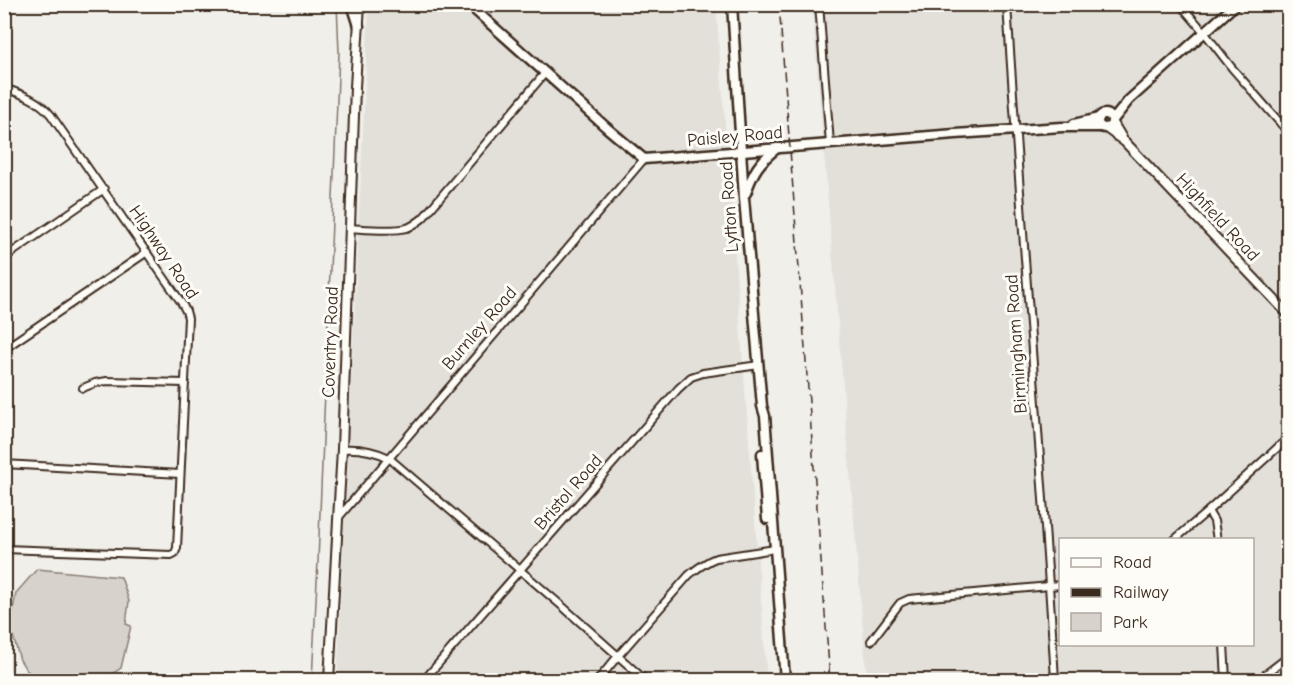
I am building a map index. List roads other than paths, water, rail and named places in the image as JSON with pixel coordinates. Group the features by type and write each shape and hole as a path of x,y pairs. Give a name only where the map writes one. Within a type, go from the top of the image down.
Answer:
{"main road":[{"path":"352,4 359,26"},
{"path":"468,4 607,129 644,159"},
{"name":"Lytton Road","path":"732,4 744,198 762,406 765,416 772,550 785,681"},
{"name":"Paisley Road","path":"644,159 1062,127 1106,121 1236,4"},
{"path":"744,198 754,171 767,155 777,148"}],"street":[{"name":"Coventry Road","path":"329,681 342,449 349,228 360,4"},
{"path":"819,4 830,144"},
{"name":"Birmingham Road","path":"1007,4 1050,585 1055,681"},
{"path":"1180,4 1288,132"},
{"path":"349,228 399,229 409,228 416,224 545,73"},
{"name":"Highway Road","path":"4,88 35,100 46,109 147,252 186,311 188,318 175,552 171,555 4,549"},
{"name":"Highfield Road","path":"1106,121 1288,314"},
{"name":"Burnley Road","path":"338,518 644,159"},
{"path":"4,258 104,189"},
{"path":"4,349 147,252"},
{"name":"Bristol Road","path":"424,681 678,389 691,377 703,373 759,365"},
{"path":"82,388 107,381 185,384"},
{"path":"1176,538 1288,438"},
{"path":"342,449 361,448 389,458 562,606 645,681"},
{"path":"4,464 180,474"},
{"path":"1208,511 1214,521 1217,538"},
{"path":"598,681 699,566 716,558 772,550"},
{"path":"871,641 900,603 909,599 1059,585"},
{"path":"1224,646 1226,681"},
{"path":"1258,681 1288,657"}],"waterway":[{"path":"312,680 339,53 337,4"}],"railway":[{"path":"779,4 830,680"}]}
